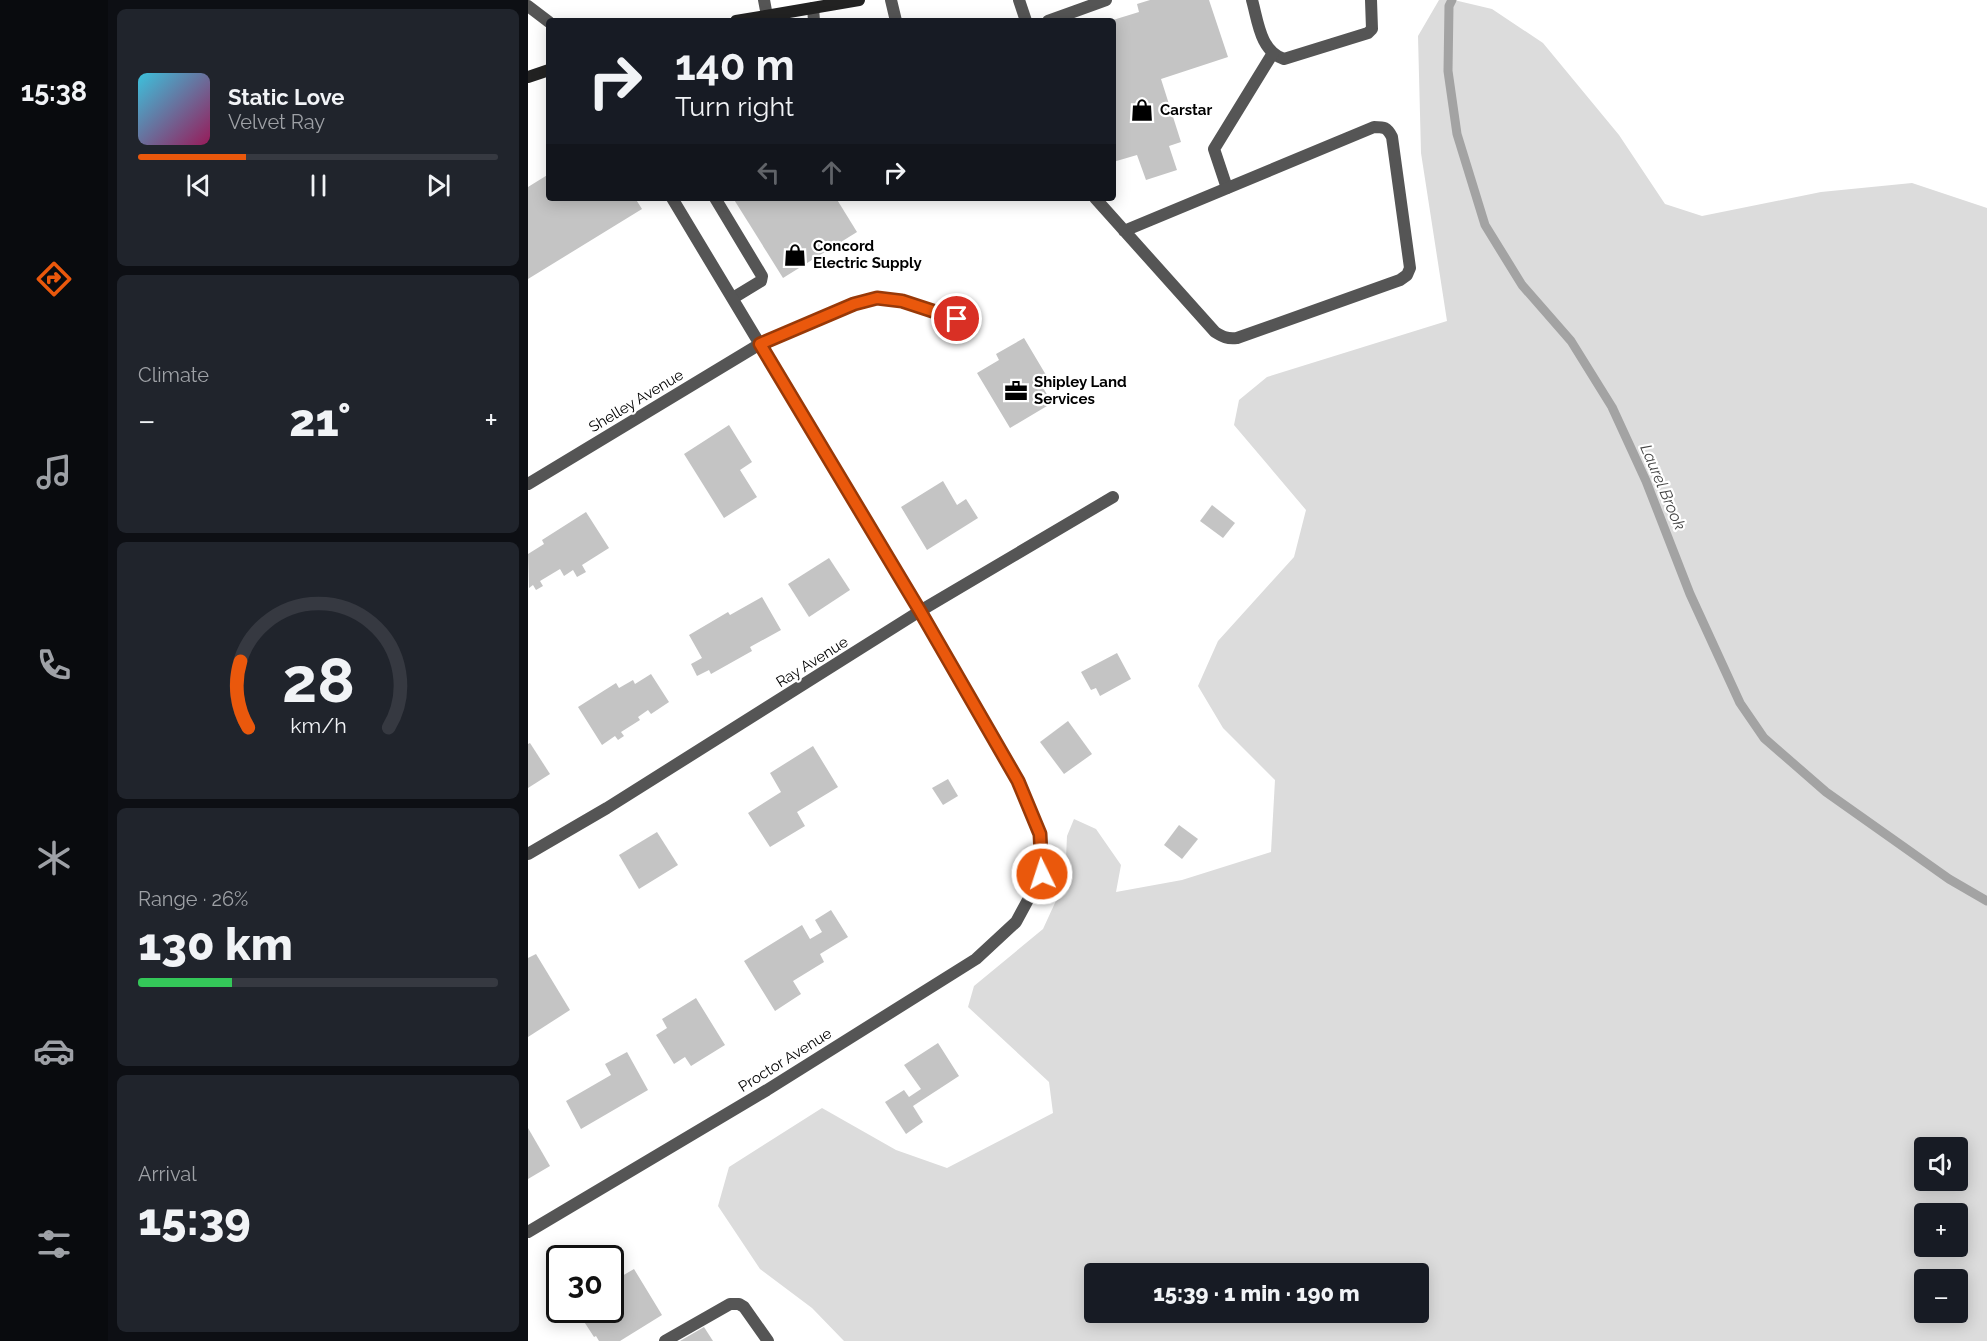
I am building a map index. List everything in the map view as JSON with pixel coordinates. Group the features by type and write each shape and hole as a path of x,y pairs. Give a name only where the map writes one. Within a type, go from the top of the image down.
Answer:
{"main road":[{"path":"755,18 859,0"},
{"path":"528,77 546,71"}],"street":[{"path":"764,0 767,16"},
{"path":"891,0 895,18"},
{"path":"1018,0 1025,18"},
{"path":"1056,18 1106,0"},
{"path":"1252,0 1266,46 1284,59 1368,33 1372,29 1371,0"},
{"path":"528,6 546,20"},
{"path":"813,8 814,18"},
{"path":"1227,188 1214,148 1273,53"},
{"path":"1098,201 1124,231 1215,332 1230,339 1400,280 1407,275 1410,268 1392,137 1388,129 1384,127 1374,127 1124,231"},
{"name":"Proctor Avenue","path":"528,1232 767,1090 976,959 1016,922 1042,874 1040,834 1018,781 920,611 674,201"},
{"path":"717,201 762,276 761,281 733,298"},
{"name":"Shelley Avenue","path":"528,484 760,344 854,304 877,298 902,301 957,319"},
{"name":"Ray Avenue","path":"528,854 607,808 920,611 1113,497"},
{"path":"665,1341 730,1304 739,1304 749,1312 768,1341"}],"shaded area":[{"path":"1439,0 1454,0 1492,9 1543,43 1619,135 1665,204 1702,216 1821,192 1912,183 1987,208 1987,1341 844,1341 812,1308 760,1269 718,1206 729,1167 822,1108 896,1150 947,1168 1053,1113 1049,1082 968,1007 974,986 1043,929 1065,881 1067,836 1074,819 1096,829 1121,865 1116,892 1182,880 1271,852 1275,780 1223,728 1198,686 1218,641 1294,557 1306,510 1234,425 1239,400 1267,377 1447,321 1421,153 1418,36"}],"building":[{"name":"Carstar","path":"1150,0 1209,0 1228,57 1161,79 1181,142 1169,146 1177,170 1146,180 1137,155 1116,161 1116,19 1139,12 1137,4"},
{"path":"546,176 546,201 637,201 642,209 528,279 528,187"},
{"name":"Concord Electric Supply","path":"735,201 838,201 857,232 783,278"},
{"name":"Shipley Land Services","path":"1024,338 1046,375 1038,379 1052,403 1010,428 977,373 999,360 996,354"},
{"path":"729,425 752,462 740,470 757,497 724,518 684,454"},
{"path":"943,481 957,505 966,499 978,518 927,550 901,507"},
{"path":"1212,505 1235,523 1223,538 1200,521"},
{"path":"586,512 609,548 582,565 586,572 577,577 573,570 564,576 560,569 540,581 543,586 536,590 533,585 529,588 528,554 544,544 542,540"},
{"path":"829,558 850,590 809,617 788,584"},
{"path":"762,597 781,630 750,647 752,651 711,674 709,670 697,676 691,664 702,658 689,635 728,612 730,615"},
{"path":"1117,653 1131,679 1100,696 1096,688 1091,690 1081,672"},
{"path":"651,674 669,702 651,714 648,710 638,717 640,720 621,732 624,736 618,740 615,736 602,745 578,707 616,683 619,688 633,680 635,684"},
{"path":"1068,721 1092,754 1064,774 1040,742"},
{"path":"530,743 550,774 528,788 528,744"},
{"path":"813,746 838,787 797,812 805,826 770,847 748,813 781,792 770,773"},
{"path":"948,779 958,796 943,805 932,788"},
{"path":"1179,825 1198,839 1182,859 1164,845"},
{"path":"657,832 678,865 639,889 619,855"},
{"path":"831,910 848,937 820,954 824,962 793,981 801,994 775,1011 744,961 802,925 810,939 822,932 815,920"},
{"path":"536,954 570,1010 528,1037 528,958"},
{"path":"696,998 725,1045 691,1066 685,1057 674,1064 656,1035 667,1028 662,1019"},
{"path":"938,1043 959,1076 913,1106 923,1122 906,1134 885,1102 904,1090 909,1097 921,1089 904,1065"},
{"path":"627,1052 648,1090 581,1129 566,1101 611,1075 605,1064"},
{"path":"528,1128 550,1166 528,1179"},
{"path":"634,1269 662,1315 620,1341 599,1341 585,1323 624,1323 624,1275"},
{"path":"704,1327 713,1341 680,1341"}],"waterway":[{"name":"Laurel Brook","path":"1452,0 1449,6 1448,71 1457,134 1485,225 1522,285 1571,341 1612,407 1646,481 1690,594 1740,703 1764,738 1826,792 1949,879 1987,901"}],"place":[{"name":"Carstar","path":"1142,110"},
{"name":"Concord Electric Supply","path":"795,255"},
{"name":"Shipley Land Services","path":"1016,391"}],"route":[{"path":"957,319 902,301 877,298 854,304 760,344 920,611 1018,781 1040,834 1042,874"}]}
